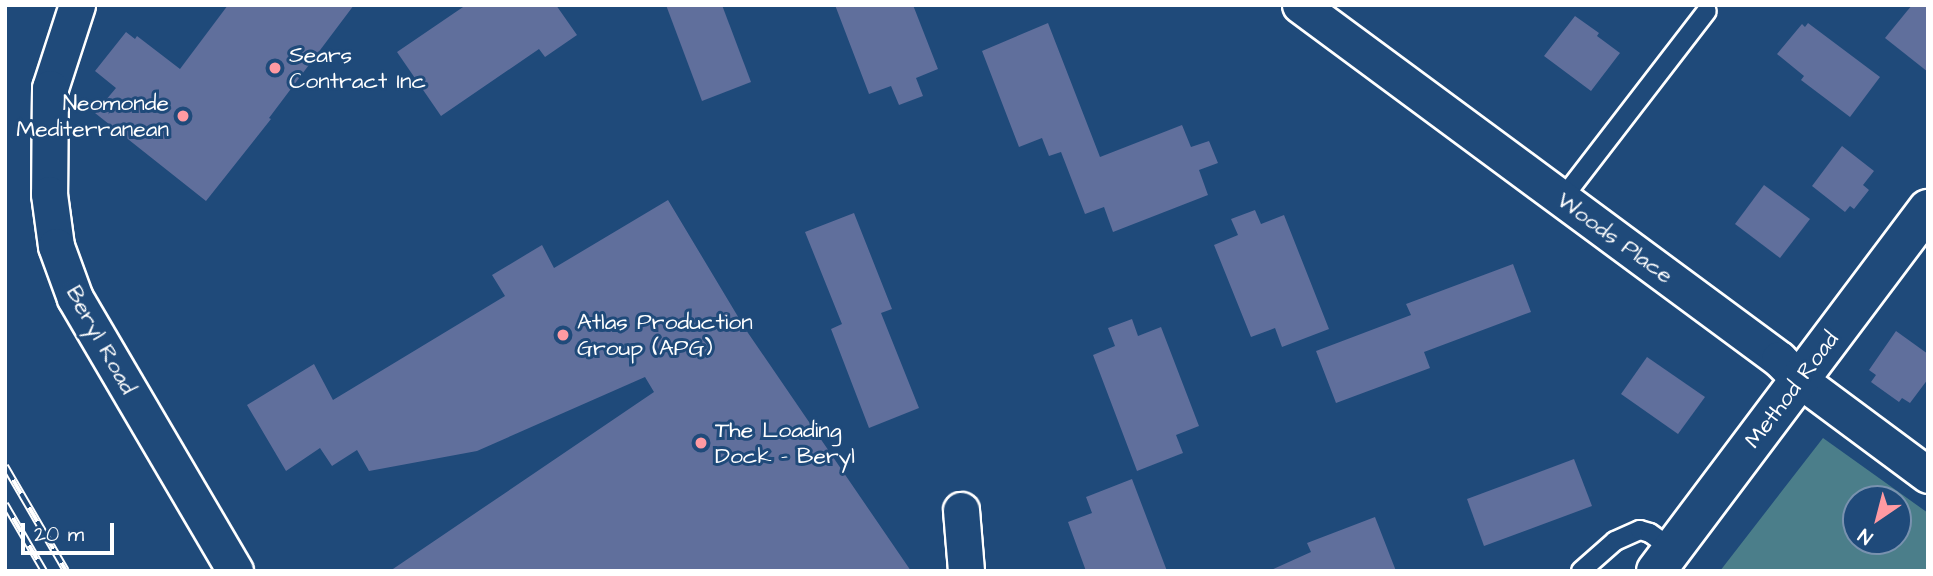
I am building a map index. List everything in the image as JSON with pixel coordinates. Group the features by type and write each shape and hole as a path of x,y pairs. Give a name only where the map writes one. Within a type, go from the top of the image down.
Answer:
{"street":[{"name":"Beryl Road","path":"77,5 50,88 48,194 55,246 75,298 235,571"},
{"name":"Woods Place","path":"1300,5 1779,359 1800,380 1928,475"},
{"name":"Method Road","path":"1664,560 1928,209"},
{"path":"961,510 966,571"}],"lane":[{"path":"1562,199 1707,12"},
{"path":"1581,571 1615,541 1640,530 1650,533 1664,560"}],"green space":[{"path":"1823,438 1889,485 1842,485 1842,555 1912,555 1912,502 1928,513 1928,571 1720,571"}],"building":[{"path":"228,5 354,5 269,118 271,119 206,201 95,113 116,88 95,71 126,32 135,39 137,36 180,69"},
{"path":"466,5 556,5 577,35 545,57 539,49 441,116 397,52"},
{"path":"666,5 722,5 751,82 702,101"},
{"path":"835,5 913,5 938,69 916,78 923,96 899,105 891,86 869,94"},
{"path":"1912,5 1928,5 1928,72 1885,38"},
{"path":"1575,16 1599,33 1597,36 1620,53 1591,91 1544,56"},
{"path":"1048,23 1100,157 1182,125 1191,147 1209,141 1218,163 1199,170 1208,195 1113,232 1104,207 1085,214 1061,152 1049,156 1042,138 1019,147 982,51"},
{"path":"1808,23 1880,77 1850,117 1801,80 1804,76 1777,54 1802,24 1805,27"},
{"path":"1842,146 1874,171 1863,185 1869,190 1854,209 1850,206 1845,212 1812,186"},
{"path":"1764,185 1810,219 1780,258 1735,224"},
{"path":"668,200 746,330 911,571 390,571 654,392 645,377 477,451 369,471 357,450 332,466 320,448 286,471 247,405 314,364 333,400 505,296 492,275 542,245 554,268"},
{"path":"1255,210 1261,224 1284,215 1329,329 1282,347 1275,328 1251,337 1214,245 1238,235 1231,219"},
{"path":"854,213 892,309 881,313 919,408 869,428 831,329 842,324 805,232"},
{"path":"1513,264 1531,312 1424,352 1430,368 1336,403 1316,351 1411,315 1406,304"},
{"path":"1132,319 1138,336 1161,327 1199,426 1176,435 1183,453 1137,471 1093,355 1115,346 1108,328"},
{"path":"1896,331 1928,354 1928,379 1910,403 1902,398 1899,402 1871,382 1876,375 1869,370"},
{"path":"1647,357 1705,397 1678,434 1621,394"},
{"path":"1574,459 1592,506 1484,546 1467,499"},
{"path":"1132,479 1167,571 1086,571 1068,522 1092,513 1086,497"},
{"path":"1375,517 1396,571 1269,571 1311,552 1307,543"}],"railway":[{"path":"5,466 66,571"},
{"path":"5,504 44,571"}],"place":[{"name":"Sears Contract Inc","path":"275,68"},
{"name":"Neomonde Mediterranean","path":"183,116"},
{"name":"Atlas Production Group (APG)","path":"563,335"},
{"name":"The Loading Dock - Beryl","path":"701,443"}]}
